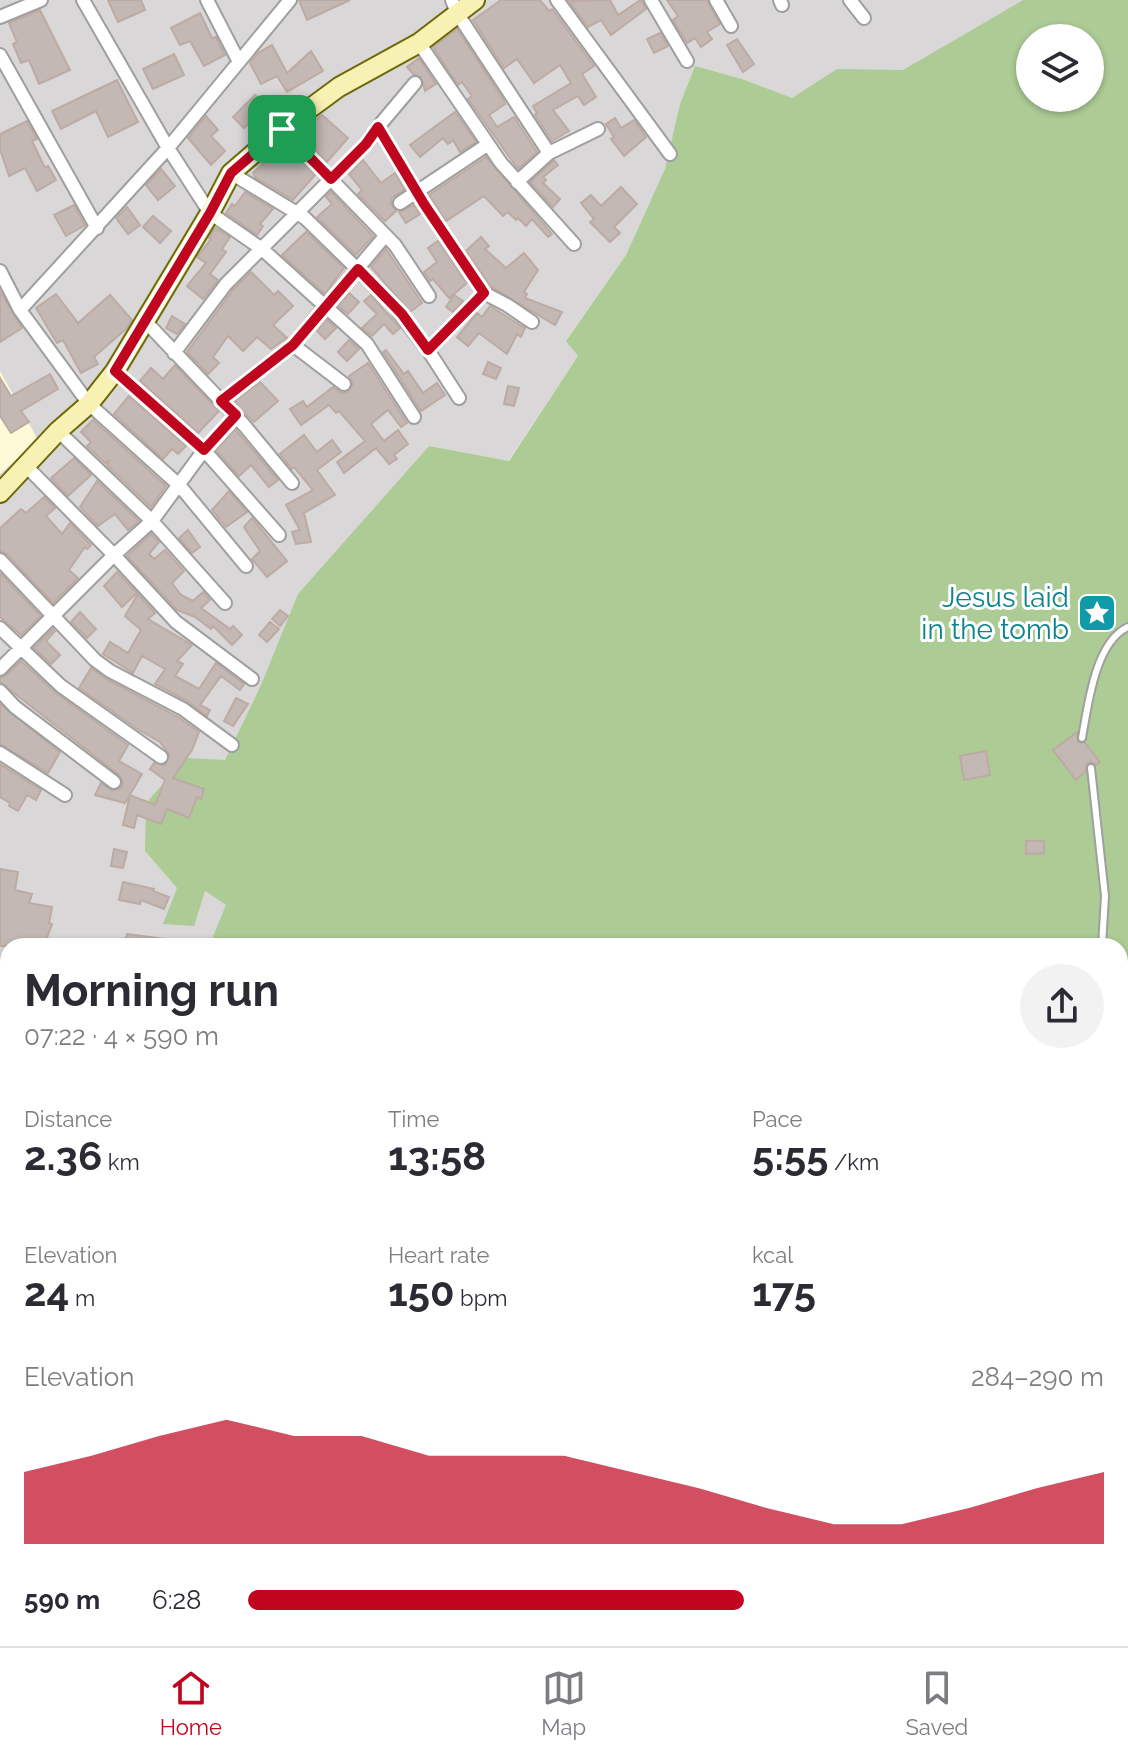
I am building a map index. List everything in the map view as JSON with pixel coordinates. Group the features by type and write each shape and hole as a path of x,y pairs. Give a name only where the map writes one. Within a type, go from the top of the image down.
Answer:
{"street":[{"path":"0,17 41,0"},
{"path":"83,0 168,148 210,213 262,249 367,344 414,417"},
{"path":"207,0 239,62"},
{"path":"20,310 168,148 290,0"},
{"path":"0,493 58,431 89,404 115,371 231,173 282,129 339,87 419,43 455,7 475,0"},
{"path":"557,0 670,154"},
{"path":"651,0 687,61"},
{"path":"716,0 731,26"},
{"path":"850,0 864,18"},
{"path":"455,7 549,153"},
{"path":"419,43 487,145 574,244"},
{"path":"0,55 97,228"},
{"path":"174,353 226,284 366,144 415,83"},
{"path":"378,127 484,293 532,322"},
{"path":"282,129 395,245 429,296"},
{"path":"517,182 549,153 598,129"},
{"path":"400,203 487,145"},
{"path":"231,173 298,213 358,269 402,314 459,398"},
{"path":"221,401 293,345 385,236"},
{"path":"0,271 20,310 89,404 180,486 246,566"},
{"path":"428,350 484,293"},
{"path":"145,321 236,415 292,483"},
{"path":"293,345 344,384"},
{"path":"115,371 204,450 279,535"},
{"path":"0,669 152,521 204,450 236,415"},
{"path":"58,431 152,521 225,603"},
{"path":"27,467 176,622 252,679"},
{"path":"0,560 95,660 183,709 232,745"},
{"path":"0,628 61,686 161,757"},
{"path":"0,691 15,707 114,782"},
{"path":"0,753 65,795"}],"lane":[{"path":"1082,738 1098,666 1109,644 1124,627 1128,627"},
{"path":"1091,768 1105,896 1102,938"}],"shaded area":[{"path":"0,0 1023,0 903,70 837,70 792,98 695,66 680,104 665,169 626,255 566,340 578,356 508,461 429,446 368,515 261,685 225,760 145,851 177,888 204,891 227,905 213,938 0,938"},
{"path":"0,371 38,440 0,474"}],"green space":[{"path":"1023,0 1128,0 1128,938 212,938 226,905 205,891 194,926 163,924 177,888 145,851 146,803 186,758 225,760 261,685 298,594 429,446 509,461 578,356 566,341 626,255 665,169 680,104 695,66 792,98 837,69 903,70"}],"building":[{"path":"108,0 141,0 145,10 118,22"},
{"path":"299,0 350,0 307,20"},
{"path":"501,0 540,0 549,11 552,9 594,66 582,74 596,97 584,105 578,96 553,110 569,131 552,141 535,115 533,106 571,83 560,65 534,83 517,59 504,68 473,20"},
{"path":"610,0 618,15 639,1 646,9 611,35 601,20 588,27 569,1"},
{"path":"667,0 707,0 720,24 707,32 712,39 701,47 695,38 687,43 673,20 678,16"},
{"path":"40,10 70,70 39,84 29,60 21,63 9,23"},
{"path":"200,13 212,38 216,37 225,55 204,66 190,41 180,45 171,28"},
{"path":"457,29 504,101 505,104 489,115 497,127 514,117 537,152 518,169 468,99 472,96 462,82 458,85 433,47"},
{"path":"660,33 668,46 654,53 647,39"},
{"path":"737,39 754,64 743,72 727,45"},
{"path":"272,45 287,73 311,51 323,71 287,92 277,76 261,84 250,63 258,53"},
{"path":"174,54 184,75 153,89 143,69"},
{"path":"419,58 436,84 425,91 421,77 407,67"},
{"path":"117,80 138,122 108,137 96,111 61,129 52,111"},
{"path":"255,95 267,106 244,128 233,117"},
{"path":"455,112 476,142 460,152 453,140 448,144 443,138 420,157 410,145"},
{"path":"322,115 348,138 327,162 299,134"},
{"path":"206,116 218,130 211,136 225,151 211,165 188,138"},
{"path":"615,118 621,128 634,120 646,137 624,156 611,139 614,137 606,124"},
{"path":"27,121 37,139 32,141 45,168 48,166 56,180 37,191 25,168 9,176 0,149 0,134"},
{"path":"283,144 315,175 293,200 253,173"},
{"path":"486,157 552,234 548,237 532,219 526,226 508,212 503,216 484,196 446,221 429,195"},
{"path":"363,160 381,183 395,173 405,189 392,198 391,204 396,211 385,221 358,194 362,190 349,174"},
{"path":"554,160 558,165 543,177 546,180 543,183 560,199 553,207 530,182"},
{"path":"161,169 175,186 158,200 146,185"},
{"path":"621,187 637,204 614,227 620,233 610,242 590,222 594,219 581,203 591,195 601,206"},
{"path":"245,192 273,209 260,224 263,226 257,235 226,213"},
{"path":"331,192 373,236 356,255 317,217 332,204 326,197"},
{"path":"74,205 85,225 66,236 54,215"},
{"path":"414,205 420,214 406,223 399,212"},
{"path":"127,207 140,225 128,234 116,218"},
{"path":"153,216 171,231 160,243 143,227"},
{"path":"215,228 230,237 222,249 226,252 210,274 218,280 203,299 187,286 206,263 197,257 211,239"},
{"path":"306,232 344,268 325,294 282,255"},
{"path":"481,237 489,246 485,249 506,268 524,253 538,270 524,292 527,294 525,298 562,312 555,325 490,286 466,251"},
{"path":"438,241 467,283 449,298 424,272 437,262 428,248"},
{"path":"386,249 422,303 410,312 371,267"},
{"path":"251,272 274,295 278,291 293,306 273,325 287,338 271,349 257,337 243,351 228,336 213,357 219,363 208,374 187,352 233,290"},
{"path":"0,291 22,328 0,342"},
{"path":"349,293 359,302 348,314 338,306"},
{"path":"56,294 78,323 110,295 132,320 94,357 98,364 81,373 63,340 57,343 36,308"},
{"path":"371,295 400,328 393,334 384,324 372,336 362,328 377,314 364,301"},
{"path":"454,295 463,301 453,312 446,307"},
{"path":"490,306 525,328 521,337 517,334 507,354 479,333 468,346 457,337 477,313 482,317"},
{"path":"172,316 185,324 177,334 166,328"},
{"path":"326,319 336,328 325,339 317,331"},
{"path":"349,340 359,349 347,361 338,352"},
{"path":"386,350 404,374 408,371 423,393 437,383 445,395 421,411 383,352"},
{"path":"488,362 501,368 496,379 483,374"},
{"path":"368,363 407,423 401,427 388,410 371,424 384,441 398,430 408,444 394,455 397,459 389,464 376,448 344,473 337,462 365,441 339,411 336,413 329,405 301,425 290,409 303,401 307,407 333,387 342,393 348,392 353,384 349,376"},
{"path":"175,365 219,411 198,433 140,381 151,368 163,379"},
{"path":"50,374 58,389 21,411 29,422 11,433 0,416 0,378 11,396"},
{"path":"260,382 278,401 254,422 234,402"},
{"path":"508,386 519,388 514,406 504,404"},
{"path":"129,396 186,446 178,454 172,449 163,459 114,414"},
{"path":"93,420 166,486 151,507 107,465 109,461 105,463 87,446 91,442 81,432"},
{"path":"235,429 278,480 269,487 251,465 239,476 216,450"},
{"path":"304,435 317,452 332,440 341,452 317,470 335,495 304,513 311,542 296,544 292,532 300,530 286,505 313,490 280,454"},
{"path":"74,458 91,475 68,496 51,478"},
{"path":"97,481 139,521 128,530 115,514 98,526 80,507"},
{"path":"229,491 247,512 226,527 212,510"},
{"path":"44,497 55,508 46,516 62,534 70,523 91,545 87,549 85,547 69,570 78,578 53,603 7,554 0,551 0,528 21,509 26,513"},
{"path":"252,518 287,561 267,577 252,559 260,551 244,527"},
{"path":"188,530 200,547 192,553 179,538"},
{"path":"151,534 159,542 149,554 154,559 165,550 184,571 172,583 181,595 193,601 203,592 210,600 201,608 230,629 233,626 242,635 232,645 213,626 211,629 195,617 177,610 127,556"},
{"path":"117,572 137,593 122,607 104,586"},
{"path":"0,573 41,616 21,635 0,617"},
{"path":"138,594 155,613 148,619 192,645 177,661 183,664 175,676 199,689 216,663 244,684 240,690 221,676 200,705 210,710 207,716 155,684 165,669 142,656 133,673 103,654 110,642 128,653 141,630 125,616"},
{"path":"1098,605 1106,615 1097,622 1090,612"},
{"path":"280,610 288,616 280,626 272,619"},
{"path":"80,612 96,629 87,638 71,622"},
{"path":"270,622 279,629 267,642 259,635"},
{"path":"53,629 55,631 46,641 60,655 51,664 34,648"},
{"path":"21,661 56,693 128,745 119,761 142,774 125,803 95,795 101,783 112,791 121,788 123,782 119,775 0,682 0,678"},
{"path":"91,668 199,732 192,750 173,778 204,789 201,799 197,797 189,818 167,809 161,824 137,815 134,828 123,825 130,795 155,805 165,780 150,769 154,763 165,765 169,754 160,742 79,688"},
{"path":"236,698 248,704 233,726 224,721"},
{"path":"0,704 60,752 48,773 0,744"},
{"path":"1077,732 1078,742 1085,743 1100,762 1087,764 1085,772 1076,780 1053,750"},
{"path":"986,751 990,775 964,780 960,756"},
{"path":"0,764 41,790 36,800 27,795 18,811 0,797"},
{"path":"1026,841 1044,841 1044,853 1026,854"},
{"path":"114,849 127,852 123,868 111,866"},
{"path":"0,869 18,872 15,890 32,894 29,903 52,907 49,923 52,924 47,938 0,938"},
{"path":"123,882 154,889 169,897 164,909 141,900 140,904 119,900"},
{"path":"127,934 158,938 126,938"}],"place":[{"name":"Jesus laid in the tomb","path":"1097,613"}],"route":[{"path":"378,127 424,204 484,293 428,350 402,314 358,269 293,345 221,401 236,415 204,450 115,371 231,173 282,129 331,179 366,144 378,127"}]}
